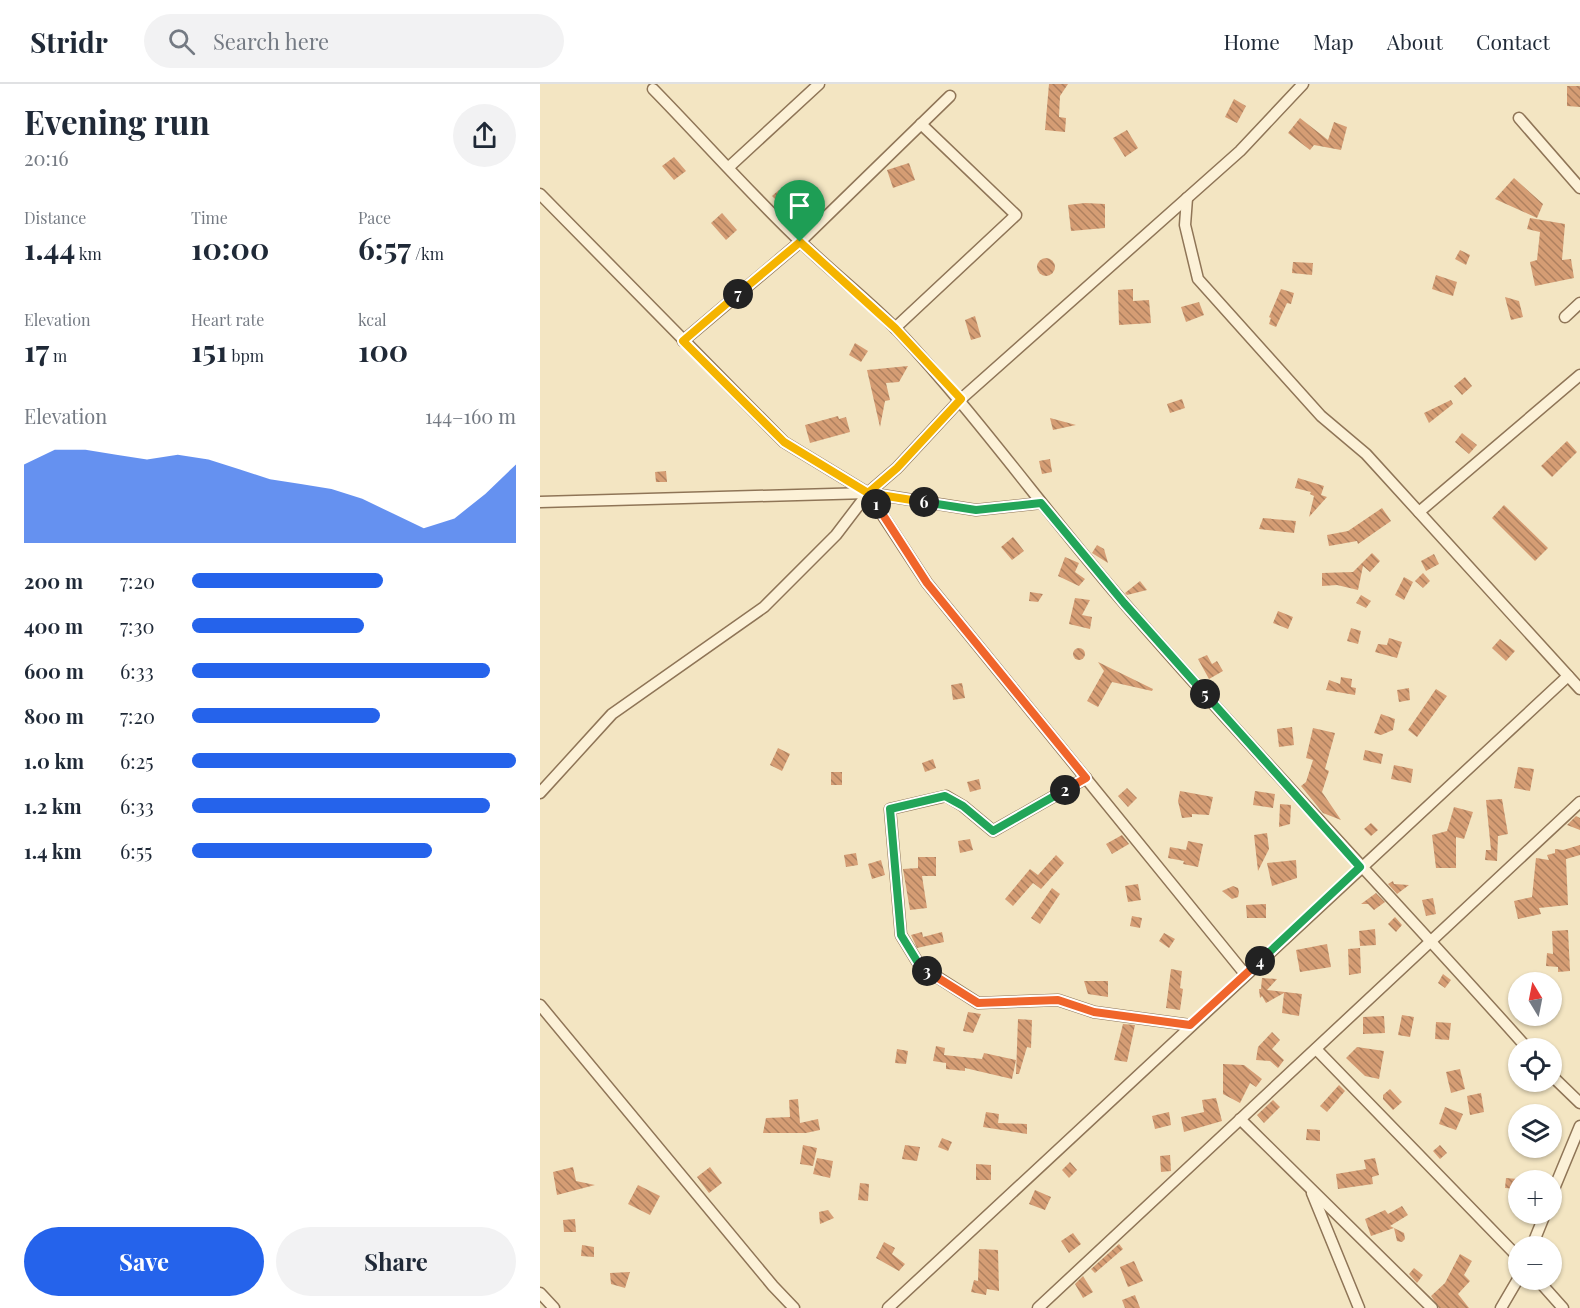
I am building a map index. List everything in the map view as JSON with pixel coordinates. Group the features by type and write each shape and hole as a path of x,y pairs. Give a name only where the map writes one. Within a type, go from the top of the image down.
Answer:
{"street":[{"path":"729,167 819,84"},
{"path":"540,793 612,714 764,607 836,535 868,493 897,468 961,399 1240,151 1303,84"},
{"path":"653,86 800,242 895,328 961,399 1041,503 1124,603 1360,867 1432,940 1518,1038"},
{"path":"683,341 800,242 950,96"},
{"path":"1519,118 1580,188"},
{"path":"895,328 1016,215 921,124"},
{"path":"540,195 784,442 868,493 927,583 1245,974"},
{"path":"1187,198 1185,225 1198,279 1322,416 1366,454 1580,689"},
{"path":"1565,317 1580,303"},
{"path":"1419,512 1580,375"},
{"path":"540,502 868,493 976,510 1041,503"},
{"path":"888,1308 1568,676"},
{"path":"1086,778 993,831 963,806 945,796 890,809 901,935 920,966 978,1003 1058,1000 1094,1012 1190,1025"},
{"path":"1038,1308 1580,802"},
{"path":"540,1005 794,1308"},
{"path":"1316,1049 1508,1247"},
{"path":"1562,1086 1580,1103"},
{"path":"1240,1119 1432,1308"},
{"path":"1562,1170 1580,1126"},
{"path":"1310,1187 1359,1308"},
{"path":"1501,1308 1512,1290"},
{"path":"1547,1290 1563,1308"},
{"path":"540,1293 554,1308"}],"building":[{"path":"1049,84 1068,84 1060,96 1059,117 1066,118 1065,132 1045,130"},
{"path":"1567,86 1580,86 1580,107 1567,106"},
{"path":"1234,99 1246,106 1237,123 1225,117"},
{"path":"1300,118 1328,140 1334,122 1347,127 1341,150 1314,145 1310,150 1288,133"},
{"path":"1127,130 1138,148 1125,157 1113,138"},
{"path":"674,157 686,171 674,180 662,166"},
{"path":"909,163 915,180 893,188 887,170"},
{"path":"1514,178 1543,204 1537,218 1495,199"},
{"path":"779,190 786,197 779,203 772,196"},
{"path":"1105,204 1105,228 1071,231 1068,205"},
{"path":"722,213 737,230 726,240 711,223"},
{"path":"1530,218 1565,224 1562,260 1571,259 1574,278 1535,286 1530,262 1537,260 1540,232 1527,229"},
{"path":"1460,250 1470,255 1466,265 1455,259"},
{"path":"1046,258 1052,261 1055,267 1052,273 1046,276 1040,273 1037,267 1040,261"},
{"path":"1293,262 1313,263 1312,275 1292,273"},
{"path":"1436,275 1457,282 1453,296 1432,289"},
{"path":"1133,289 1133,301 1149,300 1151,323 1119,325 1118,290"},
{"path":"1281,289 1294,293 1291,304 1287,303 1276,327 1269,324 1271,318 1269,317"},
{"path":"1505,297 1519,301 1523,317 1511,320"},
{"path":"1199,302 1204,315 1186,322 1181,307"},
{"path":"975,316 981,337 971,340 965,320"},
{"path":"855,343 868,351 861,362 849,355"},
{"path":"908,366 899,382 886,383 890,400 885,401 880,427 867,370"},
{"path":"1465,377 1472,386 1462,395 1454,386"},
{"path":"1182,399 1185,408 1170,413 1167,404"},
{"path":"1451,400 1453,404 1429,423 1424,413"},
{"path":"838,416 839,419 846,417 850,432 810,443 805,425"},
{"path":"1050,418 1076,425 1053,430"},
{"path":"1462,433 1477,445 1469,454 1455,442"},
{"path":"1567,441 1577,452 1552,477 1541,466"},
{"path":"1050,459 1052,472 1042,474 1039,461"},
{"path":"666,471 667,482 656,482 655,472"},
{"path":"1298,478 1324,486 1321,495 1327,497 1309,517 1314,496 1310,494 1311,492 1295,488"},
{"path":"1504,505 1548,548 1535,561 1492,518"},
{"path":"1382,508 1391,521 1358,544 1357,541 1329,546 1327,535 1348,531"},
{"path":"1263,518 1296,521 1294,533 1259,529"},
{"path":"1013,537 1024,551 1012,560 1001,547"},
{"path":"1097,545 1104,549 1108,563 1092,553"},
{"path":"1372,553 1380,561 1370,572 1363,566 1358,590 1337,585 1322,586 1322,573 1353,572"},
{"path":"1434,554 1439,564 1426,571 1421,561"},
{"path":"1065,557 1079,563 1075,572 1085,579 1079,586 1058,576"},
{"path":"1423,573 1430,581 1423,588 1415,581"},
{"path":"1404,577 1413,582 1404,600 1395,595"},
{"path":"1140,581 1147,590 1127,595 1125,593"},
{"path":"1030,592 1043,594 1038,602 1029,601"},
{"path":"1361,595 1371,601 1366,608 1356,603"},
{"path":"1075,598 1090,600 1082,615 1092,617 1090,629 1069,624"},
{"path":"1278,611 1293,617 1288,629 1273,623"},
{"path":"1351,628 1361,631 1358,644 1347,641"},
{"path":"1389,638 1402,642 1397,658 1375,652 1378,644 1387,645"},
{"path":"1500,639 1515,651 1506,661 1492,648"},
{"path":"1081,648 1085,654 1081,660 1077,660 1073,652"},
{"path":"1207,655 1212,664 1217,661 1223,671 1209,679 1198,659"},
{"path":"1098,662 1153,689 1152,691 1112,682 1098,707 1087,701 1104,671"},
{"path":"1341,677 1352,679 1351,687 1356,688 1355,695 1326,690 1329,680 1340,684"},
{"path":"962,683 965,698 953,700 951,685"},
{"path":"1409,688 1410,700 1399,702 1397,690"},
{"path":"1436,689 1447,696 1417,737 1408,730"},
{"path":"1381,714 1395,719 1393,730 1381,735 1374,733"},
{"path":"1292,727 1294,745 1279,747 1277,729"},
{"path":"1313,728 1335,733 1325,769 1329,771 1322,792 1341,820 1323,813 1301,786 1306,782 1313,760 1306,758"},
{"path":"778,748 790,754 782,771 770,765"},
{"path":"1365,750 1383,754 1381,764 1363,760"},
{"path":"933,759 936,768 925,772 922,763"},
{"path":"1394,765 1413,769 1411,783 1391,779"},
{"path":"1518,767 1534,769 1530,791 1514,788"},
{"path":"831,772 842,772 842,785 831,785"},
{"path":"979,779 981,789 970,792 967,782"},
{"path":"1127,788 1137,798 1128,807 1118,796"},
{"path":"1180,791 1213,797 1209,815 1192,814 1192,817 1182,818 1178,801"},
{"path":"1255,791 1275,794 1273,808 1253,805"},
{"path":"1502,799 1508,834 1498,836 1497,861 1485,860 1486,850 1491,850 1486,800"},
{"path":"1280,804 1291,805 1290,824 1279,827"},
{"path":"1454,807 1473,812 1464,839 1456,837 1456,868 1436,868 1432,835 1447,831"},
{"path":"1576,816 1580,818 1580,830 1567,825"},
{"path":"1371,823 1378,830 1371,836 1364,829"},
{"path":"1267,833 1269,849 1258,871 1254,835"},
{"path":"1122,835 1129,844 1112,854 1106,844"},
{"path":"970,839 973,850 960,853 958,841"},
{"path":"1188,841 1203,844 1198,867 1168,858 1170,847 1186,850"},
{"path":"1580,845 1580,855 1566,859 1568,905 1539,908 1541,914 1518,919 1514,901 1532,897 1536,858 1549,860 1547,855 1555,853 1555,849 1563,850"},
{"path":"856,853 858,865 846,867 844,855"},
{"path":"1056,855 1064,863 1041,889 1033,883 1013,906 1005,899 1030,869 1038,875"},
{"path":"918,857 936,857 936,876 922,876 927,908 910,910 903,869 918,868"},
{"path":"881,860 885,875 872,879 868,864"},
{"path":"1296,860 1297,878 1272,886 1267,863"},
{"path":"1393,881 1394,884 1409,885 1397,894 1388,884"},
{"path":"1138,884 1141,900 1128,902 1125,886"},
{"path":"1233,886 1238,888 1239,892 1238,897 1232,899 1222,891"},
{"path":"1052,888 1060,894 1040,924 1031,918"},
{"path":"1376,893 1385,902 1374,910 1368,904 1361,904"},
{"path":"1433,898 1436,914 1426,916 1422,900"},
{"path":"1266,904 1266,918 1247,918 1246,905"},
{"path":"1132,916 1142,918 1140,928 1130,926"},
{"path":"1395,917 1402,925 1396,932 1388,924"},
{"path":"1375,929 1376,945 1360,946 1359,931"},
{"path":"1568,930 1570,971 1558,972 1558,967 1546,966 1547,953 1553,954 1552,931"},
{"path":"922,932 923,937 942,932 944,942 917,948 911,935"},
{"path":"1164,933 1175,939 1169,948 1159,941"},
{"path":"1327,944 1331,967 1300,972 1296,950"},
{"path":"1360,948 1361,973 1349,975 1348,949"},
{"path":"1171,969 1182,971 1180,988 1183,989 1180,1010 1166,1008"},
{"path":"1443,974 1451,980 1445,988 1438,983"},
{"path":"1262,978 1277,979 1267,990 1302,994 1299,1016 1282,1013 1284,993 1266,1003 1262,996 1260,998 1259,989 1261,989"},
{"path":"1084,981 1108,981 1108,997 1088,994"},
{"path":"968,1012 981,1014 973,1033 963,1031"},
{"path":"1402,1015 1414,1017 1410,1037 1398,1035"},
{"path":"1384,1016 1385,1033 1363,1034 1363,1017"},
{"path":"1018,1019 1032,1020 1031,1048 1027,1047 1019,1074 1016,1074"},
{"path":"1436,1022 1451,1023 1449,1040 1435,1039"},
{"path":"1123,1024 1135,1025 1127,1062 1114,1060"},
{"path":"1272,1032 1280,1040 1272,1049 1284,1060 1278,1068 1270,1061 1256,1060 1258,1047"},
{"path":"936,1046 945,1048 944,1055 982,1059 984,1053 1016,1060 1012,1079 965,1068 965,1071 946,1069 946,1063 933,1061"},
{"path":"1357,1047 1384,1051 1379,1079 1365,1076 1346,1058"},
{"path":"897,1049 908,1051 906,1064 895,1063"},
{"path":"1223,1064 1244,1065 1262,1079 1256,1087 1250,1083 1240,1103 1223,1094"},
{"path":"1460,1069 1465,1089 1451,1093 1446,1072"},
{"path":"1339,1085 1345,1091 1327,1112 1320,1106"},
{"path":"1390,1089 1402,1102 1393,1110 1383,1099 1383,1095"},
{"path":"1481,1093 1484,1112 1470,1115 1467,1096"},
{"path":"1216,1098 1222,1121 1184,1132 1181,1117 1204,1112 1202,1100"},
{"path":"798,1099 800,1123 818,1119 820,1130 806,1133 763,1133 766,1118 790,1117 789,1100"},
{"path":"1273,1100 1280,1107 1264,1123 1257,1115"},
{"path":"1445,1107 1463,1114 1456,1130 1439,1124"},
{"path":"986,1112 999,1114 998,1123 1027,1124 1027,1134 983,1127"},
{"path":"1169,1112 1171,1125 1155,1129 1152,1116"},
{"path":"1307,1129 1320,1130 1320,1141 1306,1140"},
{"path":"942,1138 952,1142 948,1151 938,1147"},
{"path":"803,1145 817,1148 813,1166 800,1164"},
{"path":"905,1145 920,1147 917,1161 902,1159"},
{"path":"1440,1145 1447,1153 1440,1159 1433,1151"},
{"path":"1170,1155 1171,1171 1161,1172 1160,1156"},
{"path":"817,1158 833,1161 830,1178 813,1174"},
{"path":"1375,1158 1379,1175 1372,1177 1373,1184 1338,1189 1336,1174 1366,1169 1364,1160"},
{"path":"1070,1162 1077,1170 1069,1178 1062,1170"},
{"path":"976,1164 991,1165 991,1180 976,1180"},
{"path":"573,1167 576,1181 595,1185 557,1195 553,1172"},
{"path":"710,1167 722,1183 709,1193 697,1177"},
{"path":"1506,1178 1508,1178 1508,1188 1505,1188"},
{"path":"860,1183 869,1184 868,1201 858,1200"},
{"path":"638,1185 660,1196 650,1215 628,1204"},
{"path":"1035,1190 1051,1197 1045,1210 1029,1204"},
{"path":"1402,1206 1408,1215 1390,1226 1394,1228 1371,1236 1365,1219 1385,1210 1388,1214"},
{"path":"828,1210 834,1218 820,1224 819,1212"},
{"path":"575,1219 576,1232 564,1232 563,1220"},
{"path":"1394,1228 1404,1233 1405,1239 1402,1242 1397,1241"},
{"path":"1073,1233 1081,1244 1069,1253 1061,1241"},
{"path":"884,1242 895,1248 892,1254 905,1264 899,1271 876,1258"},
{"path":"1119,1244 1123,1249 1095,1273 1091,1269"},
{"path":"582,1245 594,1247 594,1257 581,1256"},
{"path":"979,1249 998,1250 999,1291 987,1289 986,1295 971,1292 974,1280 978,1281"},
{"path":"1460,1254 1472,1261 1464,1275 1470,1281 1458,1294 1469,1308 1439,1308 1431,1296 1445,1283"},
{"path":"1134,1261 1143,1281 1128,1287 1120,1267"},
{"path":"1414,1268 1423,1275 1417,1283 1409,1274"},
{"path":"630,1272 625,1288 611,1284 610,1273"},
{"path":"1083,1276 1093,1292 1083,1298 1075,1284"},
{"path":"1135,1295 1140,1308 1125,1308 1122,1300"}],"route":[{"path":"800,242 683,341 784,442 868,493 976,510 1041,503 1124,603 1360,867 1190,1025 1094,1012 1058,1000 978,1003 920,966 901,935 890,809 945,796 963,806 993,831 1086,778 927,583 868,493 897,468 961,399 895,328 800,242"}]}
